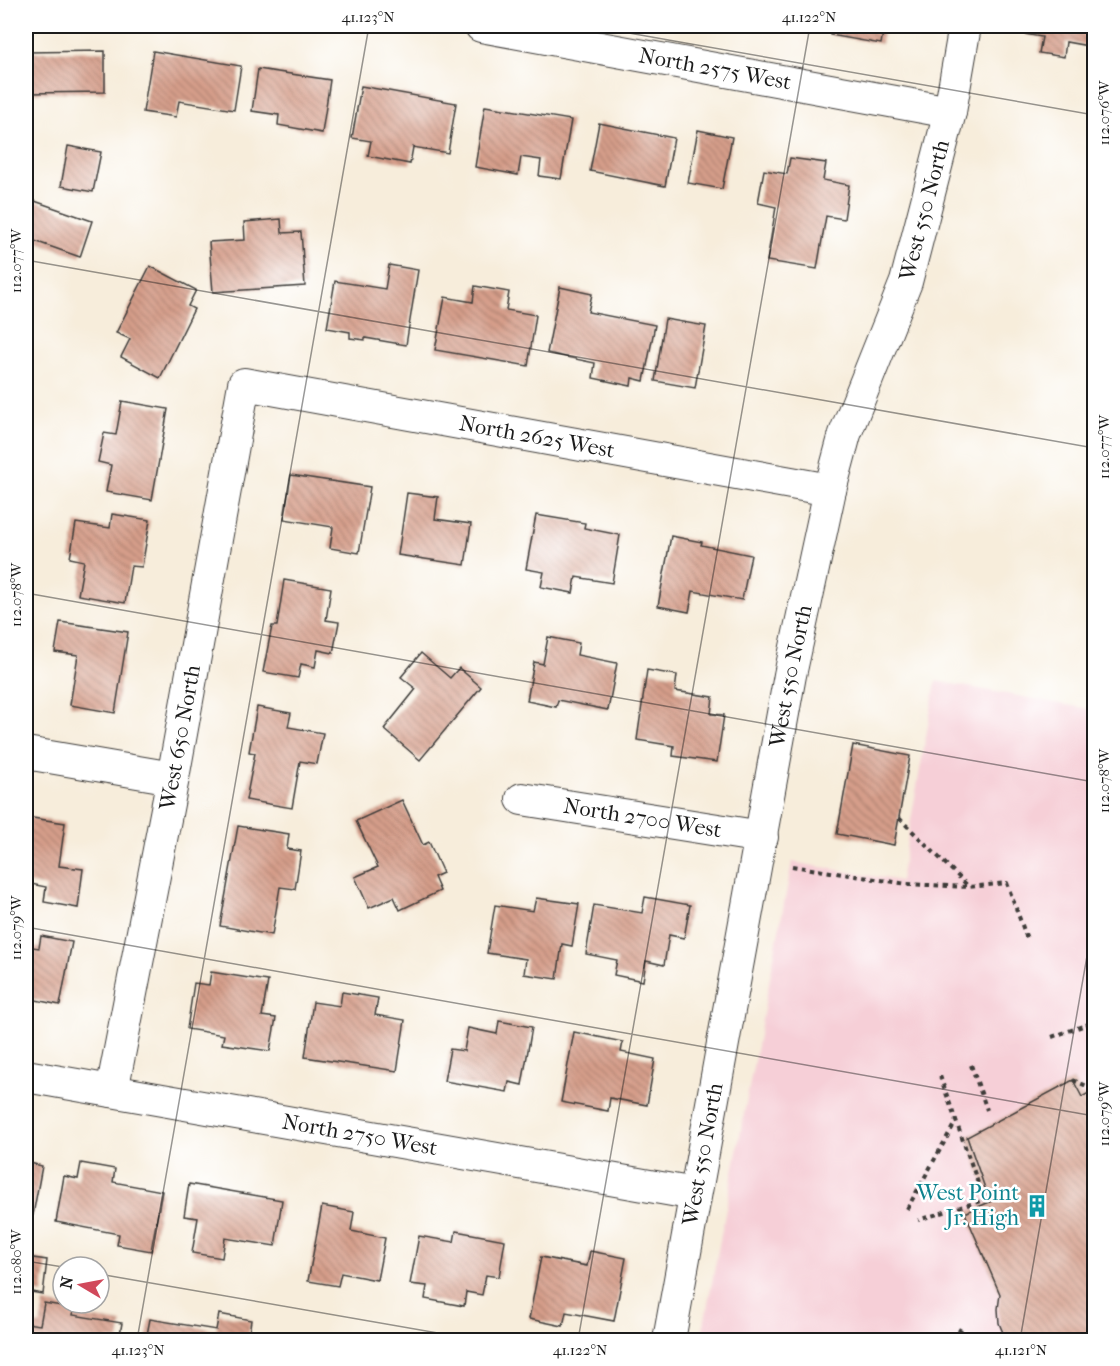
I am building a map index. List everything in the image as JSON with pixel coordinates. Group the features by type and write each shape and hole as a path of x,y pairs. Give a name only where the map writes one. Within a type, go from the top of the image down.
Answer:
{"street":[{"name":"North 2575 West","path":"481,26 630,38 950,112"},
{"name":"West 550 North","path":"669,1341 790,675 830,490 845,434 906,282 950,112 965,26"},
{"name":"North 2625 West","path":"244,384 830,490"},
{"name":"West 650 North","path":"112,1091 173,778 244,384"},
{"path":"26,753 173,778"},
{"name":"North 2700 West","path":"522,799 762,837"},
{"name":"North 2750 West","path":"26,1076 695,1194"}],"path":[{"path":"899,818 969,887"},
{"path":"792,866 907,884 969,887 1007,883 1027,939"},
{"path":"1052,1037 1095,1022"},
{"path":"971,1065 987,1110"},
{"path":"918,1220 984,1200 940,1076"},
{"path":"1073,1080 1089,1087 1095,1083"},
{"path":"907,1209 956,1120"},
{"path":"958,1329 977,1341"}],"shaded area":[{"path":"936,681 1094,710 1094,1340 701,1340 792,862 900,881"}],"building":[{"path":"832,26 884,26 881,44 830,35"},
{"path":"1026,26 1094,26 1094,47 1066,42 1064,57 1039,53 1042,37 1024,34"},
{"path":"105,51 105,92 26,93 26,52"},
{"path":"153,51 241,66 234,110 179,101 176,117 143,112"},
{"path":"258,69 330,80 322,133 278,125 279,115 252,111"},
{"path":"361,86 456,103 448,153 413,147 410,164 368,156 371,141 352,138"},
{"path":"485,106 571,120 561,179 539,176 541,160 521,157 518,175 475,167"},
{"path":"599,123 674,138 665,186 590,171"},
{"path":"698,130 732,137 722,189 688,183"},
{"path":"68,146 101,152 93,192 61,186"},
{"path":"790,158 826,163 823,180 849,185 844,219 826,216 817,269 767,261 776,207 758,203 764,170 787,174"},
{"path":"26,198 92,221 80,257 26,238"},
{"path":"281,219 282,233 301,232 305,286 213,292 209,242 245,240 244,222"},
{"path":"389,265 418,270 406,345 365,338 365,340 350,338 350,332 327,328 335,281 385,289"},
{"path":"150,266 196,290 188,306 194,309 160,378 121,357 130,339 116,333"},
{"path":"475,286 509,292 506,310 536,315 528,366 435,350 445,297 473,302"},
{"path":"560,287 592,294 588,312 655,325 644,381 632,378 631,386 593,378 595,363 547,353"},
{"path":"665,319 706,326 695,388 655,381"},
{"path":"122,401 168,409 152,500 106,492 111,465 98,462 104,433 116,435"},
{"path":"291,475 370,487 359,553 330,548 333,527 284,519"},
{"path":"407,493 438,497 435,519 471,524 465,565 398,555"},
{"path":"112,514 150,520 142,567 131,566 125,603 78,595 84,561 70,558 76,523 110,528"},
{"path":"536,515 585,523 584,528 620,535 612,583 576,577 573,593 541,587 544,572 526,569"},
{"path":"671,536 702,542 701,545 751,555 742,600 693,591 689,612 658,606"},
{"path":"284,580 331,588 326,620 339,622 333,653 318,650 315,667 301,664 298,678 263,672 272,626 277,626"},
{"path":"60,622 128,632 115,713 70,705 78,655 55,652"},
{"path":"548,637 579,643 577,655 617,663 608,710 558,700 556,707 527,701 534,662 543,664"},
{"path":"421,653 450,678 459,668 481,687 420,760 384,729 416,689 401,677"},
{"path":"647,670 677,675 675,691 713,697 711,714 724,715 717,762 673,756 674,746 637,740"},
{"path":"257,707 291,713 288,727 323,733 317,764 300,761 292,808 246,800 255,753 249,752"},
{"path":"853,745 910,756 894,845 837,834"},
{"path":"402,800 423,845 429,842 443,873 434,877 440,891 400,910 394,897 369,908 355,877 378,867 356,821"},
{"path":"26,817 65,823 59,866 83,869 78,908 44,902 46,887 26,883"},
{"path":"238,826 289,834 287,849 301,851 295,889 280,887 272,935 220,926"},
{"path":"645,897 690,905 684,938 669,935 664,965 646,961 643,981 614,975 617,960 586,954 594,905 642,913"},
{"path":"536,898 579,904 572,946 562,944 557,979 524,974 526,959 487,953 495,905 533,911"},
{"path":"41,936 72,942 60,1005 26,998 26,946 39,948"},
{"path":"211,972 268,981 262,1016 276,1018 270,1051 222,1044 224,1035 187,1029 194,983 209,985"},
{"path":"342,992 378,998 375,1015 405,1020 397,1071 305,1057 313,1002 340,1006"},
{"path":"499,1021 532,1027 522,1085 509,1082 507,1092 444,1081 450,1049 464,1051 468,1028 497,1034"},
{"path":"574,1032 623,1042 621,1052 655,1059 647,1105 610,1098 608,1111 561,1102"},
{"name":"West Point Jr. High","path":"1073,1080 1082,1097 1094,1090 1094,1340 1006,1340 999,1323 1000,1294 965,1213 996,1199 986,1191 967,1137"},
{"path":"26,1162 42,1166 33,1215 26,1214"},
{"path":"81,1163 115,1169 113,1182 162,1191 151,1251 117,1245 119,1234 56,1222 64,1176 78,1179"},
{"path":"189,1184 282,1200 275,1246 225,1238 222,1258 192,1253 198,1218 184,1216"},
{"path":"322,1206 354,1212 351,1231 385,1238 377,1280 341,1273 338,1286 308,1281"},
{"path":"456,1231 505,1240 499,1277 486,1275 482,1295 466,1292 464,1306 425,1299 427,1286 410,1284 419,1236 454,1242"},
{"path":"590,1251 626,1258 614,1321 566,1312 563,1326 529,1319 541,1257 587,1266"},
{"path":"26,1257 47,1260 43,1294 26,1291"},
{"path":"44,1303 51,1304 51,1315 73,1315 122,1323 119,1340 26,1340 26,1323 40,1325"},
{"path":"219,1314 251,1320 248,1340 146,1340 150,1319 216,1330"}],"place":[{"name":"West Point Jr. High","path":"1037,1206"}]}
